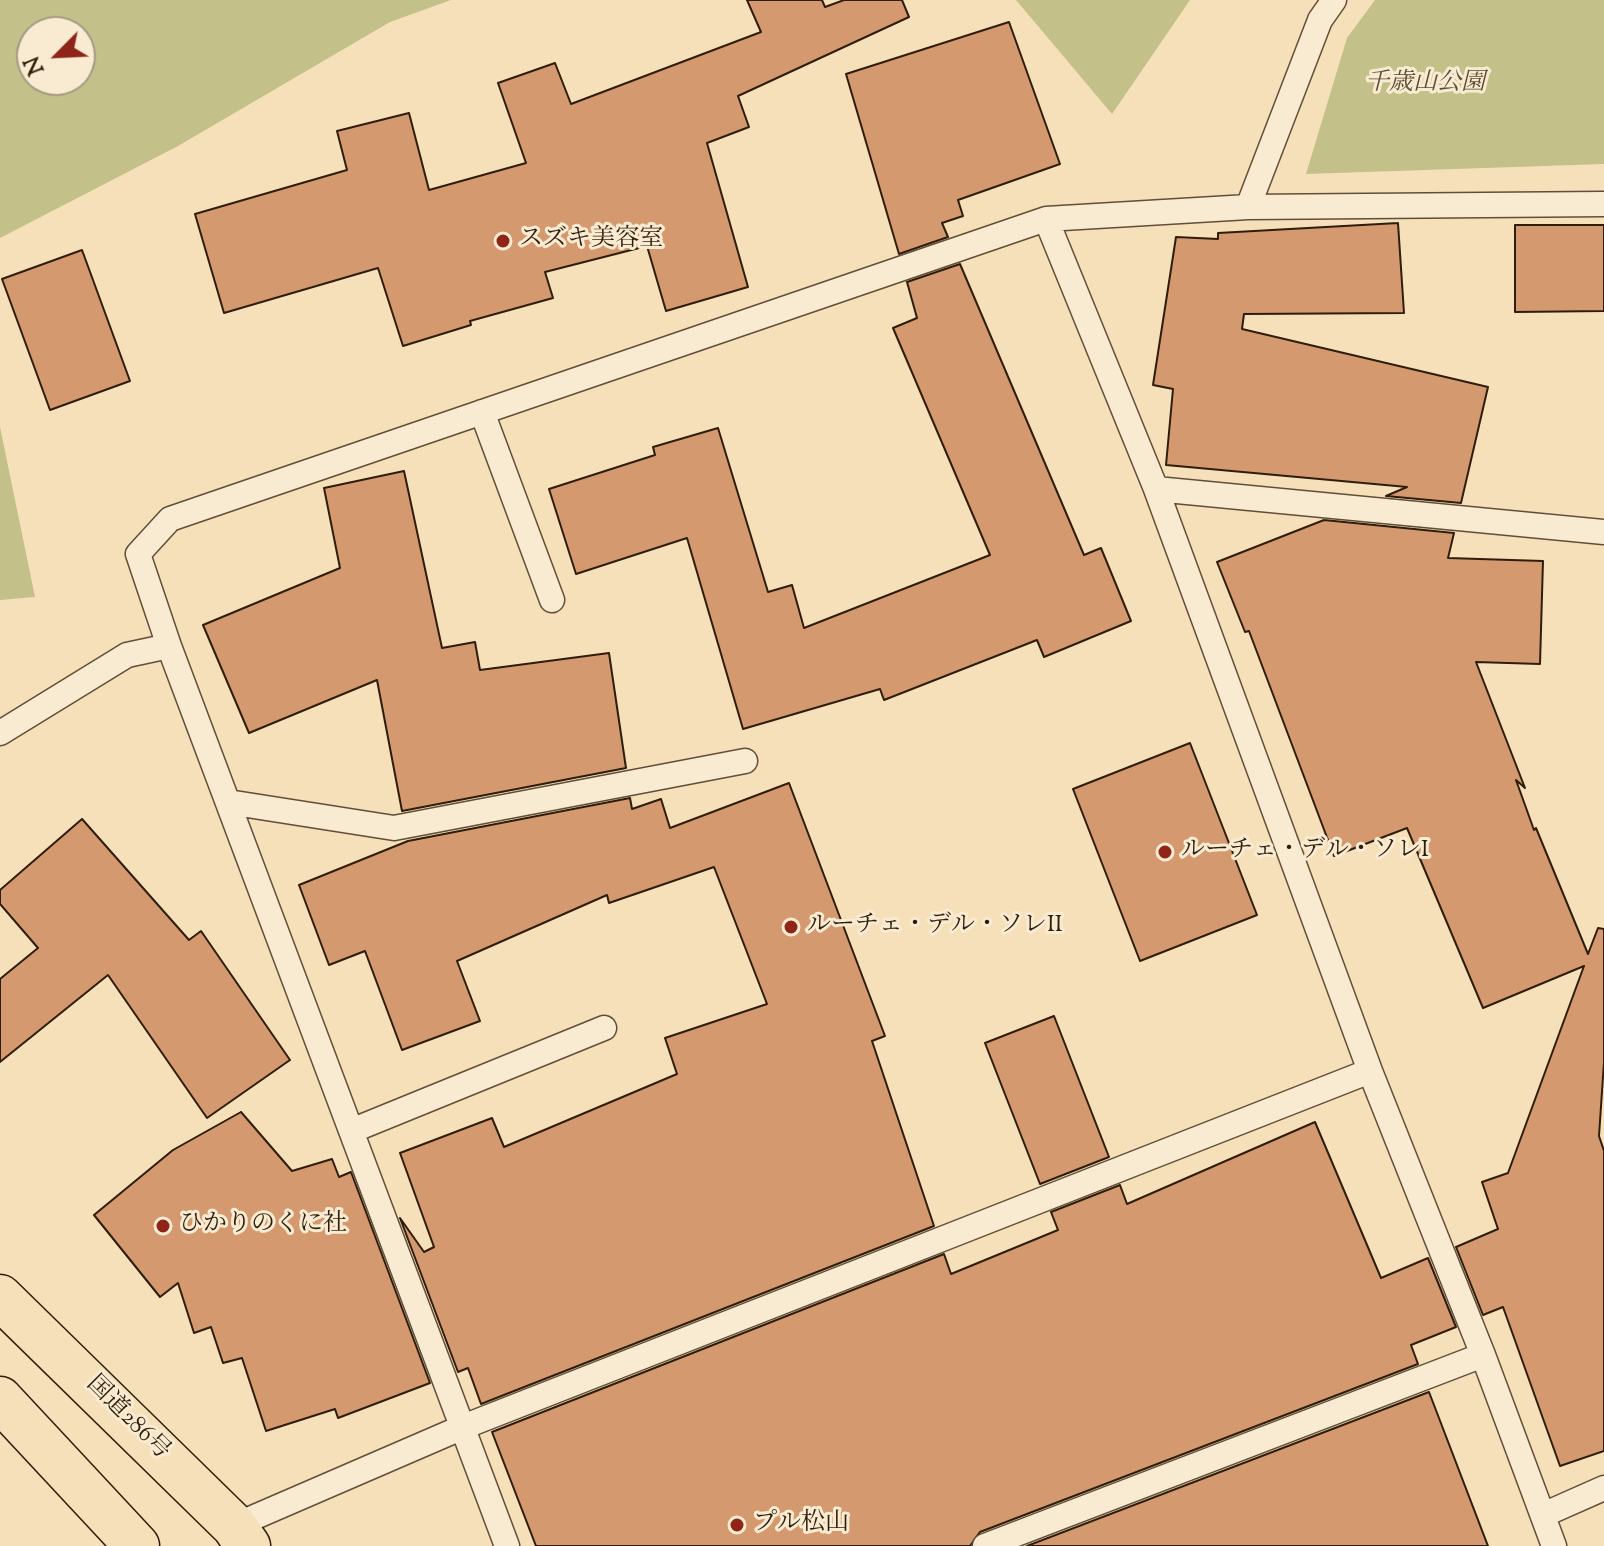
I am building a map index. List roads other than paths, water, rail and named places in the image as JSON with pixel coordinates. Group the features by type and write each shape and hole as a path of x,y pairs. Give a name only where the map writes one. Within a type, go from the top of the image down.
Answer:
{"highway":[{"name":"国道286号","path":"0,1297 241,1536"},
{"path":"0,1399 137,1546"}],"lane":[{"path":"1248,207 1320,20 1334,0"},
{"path":"507,1546 169,646 138,554 170,519 1046,219 1248,207 1604,204"},
{"path":"1046,219 1156,489 1370,1071 1483,1355 1554,1546"},
{"path":"482,412 552,600"},
{"path":"1156,489 1604,532"},
{"path":"0,733 127,655 169,646"},
{"path":"228,802 394,828 745,761"},
{"path":"351,1131 604,1028"},
{"path":"241,1536 463,1427 1370,1071"},
{"path":"985,1546 1483,1355"},
{"path":"1543,1515 1604,1488"}],"place":[{"name":"スズキ美容室","path":"503,241"},
{"name":"ルーチェ・デル・ソレI","path":"1165,852"},
{"name":"ルーチェ・デル・ソレII","path":"791,927"},
{"name":"ひかりのくに社","path":"163,1226"},
{"name":"プル松山","path":"737,1525"}],"park label":[{"name":"千歳山公園","path":"1425,85"}]}
